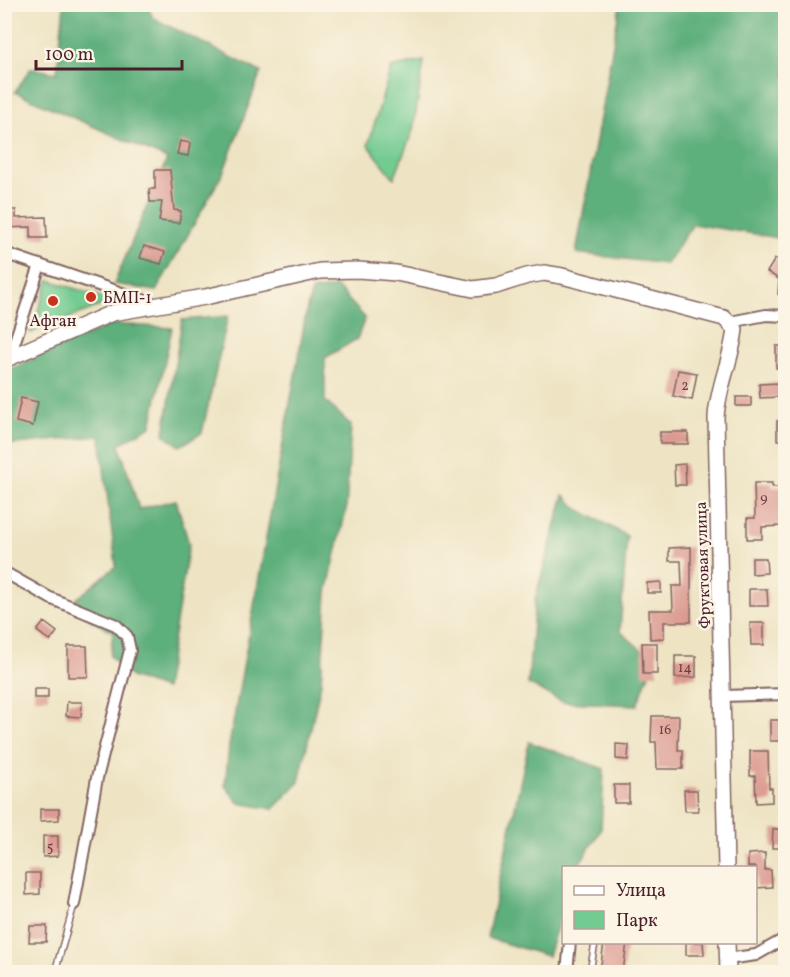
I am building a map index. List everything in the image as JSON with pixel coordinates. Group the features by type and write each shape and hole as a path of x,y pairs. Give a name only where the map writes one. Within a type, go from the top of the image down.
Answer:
{"street":[{"path":"4,253 157,305"},
{"path":"7,358 40,265"},
{"path":"7,358 112,313 320,271 358,270 396,273 473,289 496,286 526,276 544,273 610,287 718,316 730,322 766,315 786,316"},
{"name":"Фруктовая улица","path":"726,866 717,417 720,384 734,342 735,329 730,322"},
{"path":"4,572 50,598 116,626 127,636 130,650 97,778 74,904"},
{"path":"724,696 786,694"},
{"path":"727,944 728,966 756,955 786,938"},
{"path":"567,972 570,944"}],"lane":[{"path":"55,972 74,904"},
{"path":"590,972 595,944"}],"green space":[{"path":"64,5 147,5 153,18 261,72 223,173 156,291 114,284 167,159 15,92 31,68 57,73"},
{"path":"620,5 785,5 785,239 693,224 666,264 576,253"},
{"path":"424,61 413,130 394,178 368,145 391,68"},
{"path":"49,280 113,301 30,333"},
{"path":"337,287 365,318 357,339 325,358 325,401 351,425 346,510 327,592 321,683 299,782 273,809 239,803 225,786 229,746 307,308 312,291"},
{"path":"228,316 202,433 180,446 164,434 182,320"},
{"path":"113,324 172,328 151,426 119,444 139,509 176,500 189,544 165,689 131,677 110,656 113,632 91,620 74,601 116,566 100,436 5,445 5,371"},
{"path":"564,495 578,509 627,536 620,631 654,661 637,705 563,702 528,684 535,599"},
{"path":"529,742 604,769 601,830 578,866 562,866 562,911 548,956 487,938"}],"building":[{"path":"180,141 190,143 188,156 177,154"},
{"path":"155,170 170,170 174,210 181,211 179,223 159,221 162,202 150,202 149,189 155,189"},
{"path":"4,210 16,210 16,218 46,217 47,238 31,238 31,227 4,228"},
{"path":"144,246 165,252 161,264 140,258"},
{"path":"775,259 786,259 786,295 778,294 779,279 767,272"},
{"path":"776,346 786,346 786,368 776,368"},
{"path":"678,370 697,373 692,400 673,396"},
{"path":"779,383 780,397 760,398 759,384"},
{"path":"736,397 751,397 751,406 736,406"},
{"path":"21,398 38,402 33,426 16,422"},
{"path":"777,421 786,421 786,440 777,440"},
{"path":"660,432 688,432 688,444 660,444"},
{"path":"685,464 686,485 675,485 674,465"},
{"path":"754,483 772,483 772,487 786,487 786,506 781,506 781,526 762,527 762,539 747,539 747,518 755,518"},
{"path":"691,547 691,622 664,622 664,638 650,639 649,610 673,610 672,586 682,586 681,561 669,561 669,548"},
{"path":"752,558 766,558 767,573 752,574"},
{"path":"661,582 661,593 647,593 647,583"},
{"path":"749,589 767,589 768,606 749,606"},
{"path":"44,622 57,632 50,641 37,631"},
{"path":"750,623 764,623 764,645 751,645"},
{"path":"642,643 657,643 657,674 643,674"},
{"path":"68,646 87,646 88,677 68,677"},
{"path":"675,656 696,656 696,677 675,678"},
{"path":"34,689 48,689 48,698 34,698"},
{"path":"67,702 82,702 81,717 66,716"},
{"path":"652,716 679,716 678,750 683,750 683,769 657,769 656,742 651,742"},
{"path":"770,720 786,720 786,741 770,741"},
{"path":"616,744 629,745 628,760 616,759"},
{"path":"750,751 768,751 769,788 772,788 772,802 756,803 755,776 750,776"},
{"path":"614,785 629,785 629,803 614,803"},
{"path":"684,790 697,790 698,811 685,811"},
{"path":"40,809 59,809 59,820 40,821"},
{"path":"773,829 786,829 786,848 772,848"},
{"path":"43,836 58,836 58,856 43,857"},
{"path":"765,853 765,870 771,870 772,887 757,888 757,866 748,866 748,854"},
{"path":"26,873 40,873 40,894 26,895"},
{"path":"30,926 47,926 46,942 29,942"},
{"path":"604,944 627,944 623,972 600,972"},
{"path":"686,944 703,944 704,955 686,955"}],"place":[{"name":"БМП-1","path":"91,297"},
{"name":"Афган","path":"53,301"}]}
